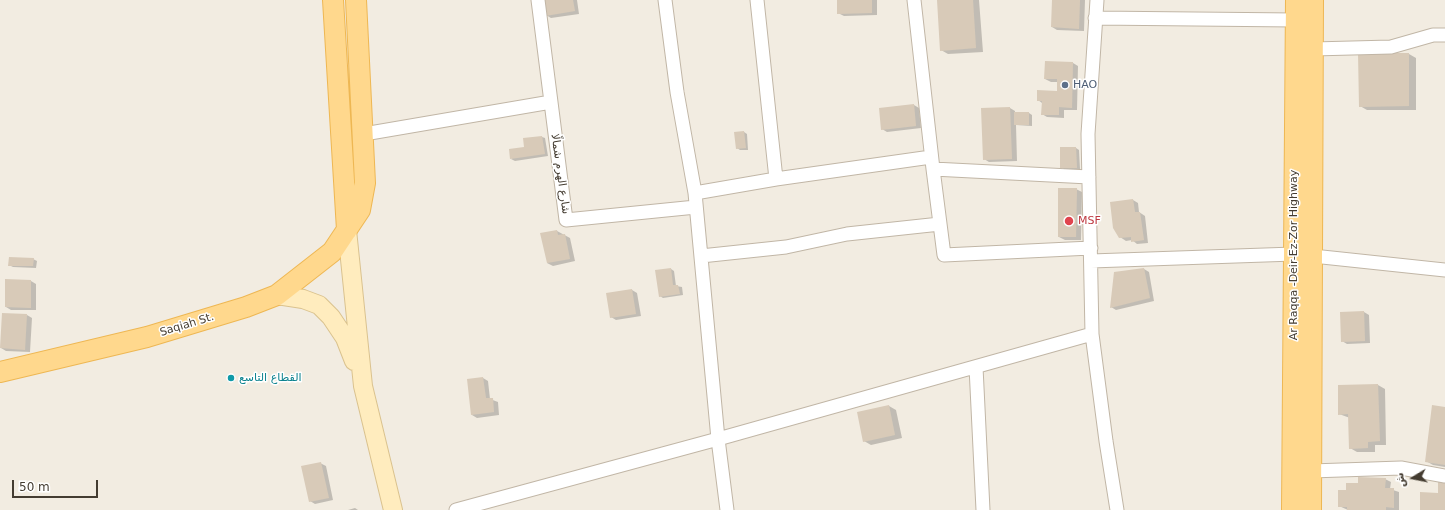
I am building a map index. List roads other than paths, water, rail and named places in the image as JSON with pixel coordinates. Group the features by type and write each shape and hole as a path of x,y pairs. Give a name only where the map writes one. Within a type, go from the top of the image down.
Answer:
{"main road":[{"path":"333,0 347,230 363,386"},
{"name":"Saqiah St.","path":"0,372 147,337 277,296 332,252 360,210 365,183 364,134 356,0"},
{"name":"Ar Raqqa -Deir-Ez-Zor Highway","path":"1296,0 1295,20 1311,471 1311,510"},
{"name":"Ar Raqqa -Deir-Ez-Zor Highway","path":"1292,510 1313,49 1313,0"},
{"path":"277,296 303,299 318,305 331,316 345,338 363,386 393,510"}],"street":[{"name":"شارع الهرم شمالًا","path":"538,0 566,220 696,207"},
{"path":"665,0 677,92 695,193 718,439 727,510"},
{"path":"757,0 776,179"},
{"path":"914,0 944,255 1090,248"},
{"path":"1097,0 1088,134 1092,334 1105,434 1118,510"},
{"path":"1096,18 1295,20"},
{"path":"1313,49 1391,47 1433,35 1445,36"},
{"path":"364,134 551,102"},
{"path":"695,193 776,179 932,163 1089,177"},
{"path":"701,256 786,247 847,234 940,224"},
{"path":"1091,261 1303,256 1445,270"},
{"path":"456,510 718,439 1092,334"},
{"path":"976,367 982,510"},
{"path":"1311,471 1401,468 1445,476"}],"place":[{"name":"HAO","path":"1065,85"},
{"name":"MSF","path":"1069,221"},
{"name":"القطاع التاسع","path":"231,378"}]}
